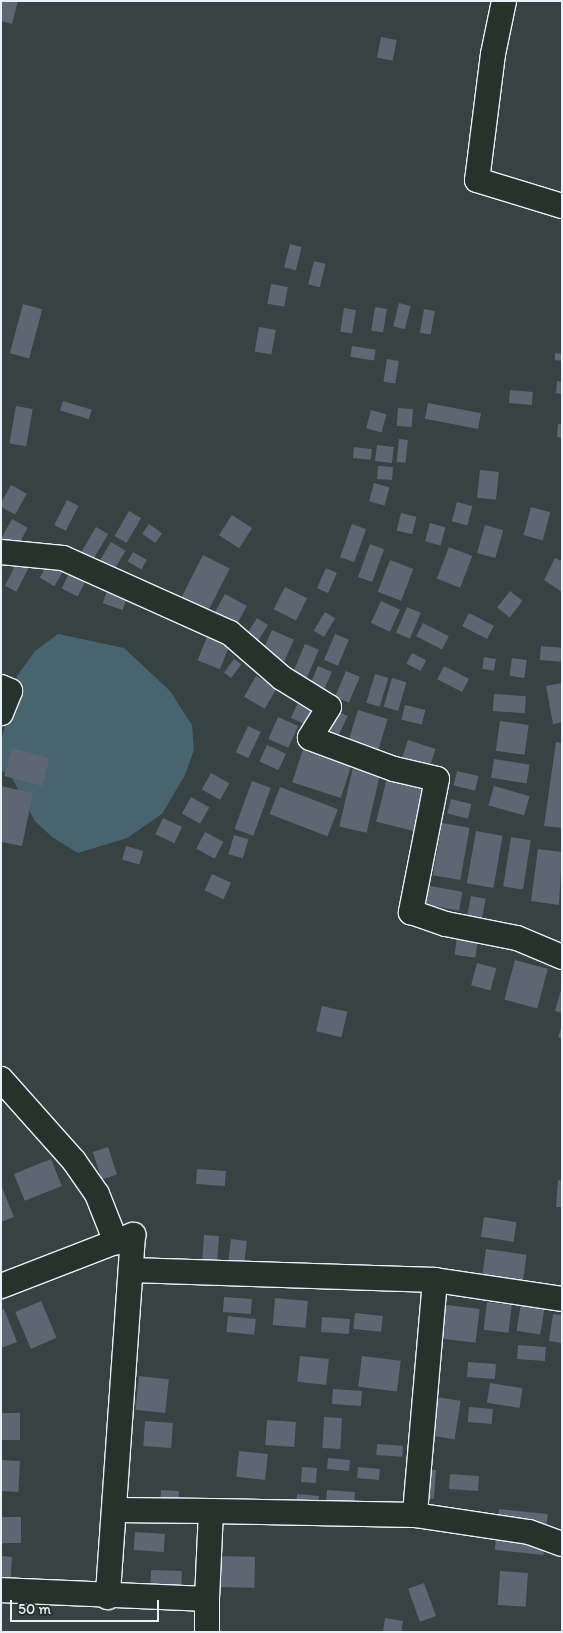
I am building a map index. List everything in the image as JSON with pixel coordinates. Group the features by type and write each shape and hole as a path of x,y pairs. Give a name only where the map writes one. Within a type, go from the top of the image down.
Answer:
{"street":[{"path":"504,1 493,54 477,180 562,206"},
{"path":"1,552 63,558 230,633 282,678 329,707 310,738 394,769 437,779 411,912 446,924 517,938 562,957"},
{"path":"1,687 10,691 1,713"},
{"path":"1,1079 74,1161 98,1194 116,1242"},
{"path":"1,1286 133,1235 108,1596"},
{"path":"131,1270 435,1280 562,1299"},
{"path":"415,1516 435,1280"},
{"path":"114,1510 415,1516 529,1532 562,1544"},
{"path":"206,1632 211,1511"},
{"path":"1,1590 207,1599"}],"water":[{"path":"58,634 124,648 170,691 192,725 194,750 185,775 162,814 127,838 78,853 52,837 35,821 12,778 1,770 1,742 17,676 35,651"}],"building":[{"path":"1,1 18,1 12,24 1,21"},
{"path":"381,37 397,40 393,61 377,58"},
{"path":"290,244 302,247 296,270 284,267"},
{"path":"314,261 326,264 320,287 308,284"},
{"path":"271,284 288,287 284,307 268,304"},
{"path":"399,303 411,306 405,329 393,326"},
{"path":"23,304 42,309 29,358 10,353"},
{"path":"375,307 387,309 383,333 371,331"},
{"path":"344,308 356,310 352,334 340,332"},
{"path":"424,309 435,311 431,335 420,333"},
{"path":"259,327 276,330 271,355 255,352"},
{"path":"352,346 376,350 374,361 350,357"},
{"path":"555,353 562,354 562,361 555,360"},
{"path":"387,359 399,361 395,384 383,382"},
{"path":"557,381 562,382 562,394 556,393"},
{"path":"510,390 533,392 532,405 509,403"},
{"path":"63,401 92,410 89,419 60,411"},
{"path":"428,403 481,413 478,429 425,419"},
{"path":"16,406 33,409 26,446 9,443"},
{"path":"398,408 413,409 412,427 397,426"},
{"path":"371,410 386,414 382,432 366,428"},
{"path":"558,424 562,424 562,438 557,437"},
{"path":"399,439 408,440 406,463 397,462"},
{"path":"377,445 394,447 392,463 375,461"},
{"path":"354,447 372,449 371,460 353,458"},
{"path":"378,466 393,467 392,480 377,479"},
{"path":"480,470 499,472 496,500 477,498"},
{"path":"374,483 389,487 385,505 369,501"},
{"path":"11,485 27,494 15,515 1,507 1,503"},
{"path":"67,500 79,506 66,531 54,525"},
{"path":"457,502 472,506 467,525 452,521"},
{"path":"531,507 550,512 543,540 523,535"},
{"path":"129,511 141,518 127,543 114,536"},
{"path":"401,513 417,517 412,534 397,530"},
{"path":"232,515 252,528 239,548 219,535"},
{"path":"12,519 28,528 16,549 1,540"},
{"path":"430,523 445,527 441,545 425,541"},
{"path":"149,524 162,533 155,543 142,534"},
{"path":"352,524 366,529 354,562 340,557"},
{"path":"485,525 503,530 495,558 477,553"},
{"path":"96,527 108,534 94,559 82,552"},
{"path":"111,542 126,551 113,571 99,563"},
{"path":"370,544 384,549 372,582 358,577"},
{"path":"449,547 472,556 460,588 437,579"},
{"path":"133,552 147,560 141,570 127,562"},
{"path":"203,555 230,569 207,614 180,600"},
{"path":"52,557 67,566 54,586 40,578"},
{"path":"555,558 562,561 562,592 544,580"},
{"path":"18,560 30,566 16,592 5,586"},
{"path":"390,560 413,569 401,601 378,592"},
{"path":"73,566 89,574 78,596 62,588"},
{"path":"326,568 337,573 328,593 317,588"},
{"path":"285,587 307,598 296,621 274,609"},
{"path":"108,588 128,595 123,610 103,603"},
{"path":"510,591 523,601 510,617 497,608"},
{"path":"225,594 247,606 235,628 213,616"},
{"path":"381,601 400,610 390,632 371,623"},
{"path":"407,607 421,613 410,639 396,633"},
{"path":"325,612 335,618 324,637 314,631"},
{"path":"469,613 494,626 487,639 462,626"},
{"path":"257,618 268,625 251,652 240,645"},
{"path":"423,623 449,636 442,650 416,636"},
{"path":"272,630 294,640 284,663 262,653"},
{"path":"335,634 349,640 338,666 324,660"},
{"path":"207,637 229,646 220,669 198,660"},
{"path":"305,644 319,650 305,682 291,676"},
{"path":"541,646 562,648 561,662 540,660"},
{"path":"412,653 426,660 421,671 407,664"},
{"path":"484,657 496,659 494,671 482,669"},
{"path":"512,658 527,660 524,678 509,676"},
{"path":"234,659 241,664 231,678 224,673"},
{"path":"318,666 332,672 321,698 307,692"},
{"path":"444,666 469,679 462,692 437,679"},
{"path":"346,671 360,677 349,703 335,697"},
{"path":"375,674 388,678 380,707 366,703"},
{"path":"256,676 277,688 265,709 244,697"},
{"path":"392,678 406,682 398,711 384,707"},
{"path":"562,683 562,722 553,724 546,686"},
{"path":"494,694 526,696 525,713 493,711"},
{"path":"301,696 320,705 310,727 291,718"},
{"path":"405,705 425,710 422,725 401,720"},
{"path":"335,710 348,716 335,742 323,736"},
{"path":"358,710 388,719 378,750 349,741"},
{"path":"278,717 298,726 288,748 268,739"},
{"path":"500,721 529,725 525,755 496,751"},
{"path":"248,726 261,732 248,758 236,752"},
{"path":"408,740 436,749 428,773 400,764"},
{"path":"556,742 562,743 562,828 544,826"},
{"path":"267,745 286,754 278,770 259,761"},
{"path":"304,746 353,762 341,798 292,782"},
{"path":"12,748 50,758 42,786 4,776"},
{"path":"494,759 530,765 527,783 491,778"},
{"path":"353,767 380,773 367,833 339,826"},
{"path":"457,771 478,776 475,791 454,786"},
{"path":"211,773 229,783 220,800 202,790"},
{"path":"387,778 428,788 417,832 376,822"},
{"path":"252,781 271,788 253,836 235,829"},
{"path":"1,786 33,793 22,846 1,842"},
{"path":"494,786 530,796 524,815 488,805"},
{"path":"280,787 338,809 327,836 270,814"},
{"path":"191,797 209,807 200,824 182,814"},
{"path":"451,799 471,804 468,819 447,814"},
{"path":"163,818 182,827 174,843 155,834"},
{"path":"442,823 470,828 460,880 433,875"},
{"path":"476,831 503,836 493,888 467,883"},
{"path":"205,832 224,842 215,859 196,849"},
{"path":"234,835 248,839 243,858 228,854"},
{"path":"511,837 531,840 523,890 503,886"},
{"path":"126,846 143,851 139,864 122,859"},
{"path":"538,849 562,852 559,905 531,901"},
{"path":"212,874 231,883 223,899 204,890"},
{"path":"424,885 462,892 459,910 421,904"},
{"path":"471,896 486,899 482,919 467,917"},
{"path":"458,930 479,933 475,958 455,955"},
{"path":"515,960 548,969 537,1008 504,1000"},
{"path":"477,963 496,968 490,990 471,985"},
{"path":"562,990 562,1013 555,1011"},
{"path":"322,1006 347,1012 341,1037 316,1031"},
{"path":"562,1025 562,1039 558,1037"},
{"path":"108,1147 117,1175 102,1180 93,1152"},
{"path":"51,1159 62,1186 25,1201 14,1174"},
{"path":"197,1169 226,1171 225,1186 196,1184"},
{"path":"558,1180 562,1181 562,1207 556,1207"},
{"path":"1,1185 14,1217 1,1222"},
{"path":"484,1217 517,1222 513,1242 481,1237"},
{"path":"204,1235 219,1236 217,1265 202,1264"},
{"path":"231,1239 247,1241 243,1270 227,1268"},
{"path":"486,1249 527,1255 522,1287 481,1282"},
{"path":"224,1297 252,1299 251,1314 223,1312"},
{"path":"275,1298 308,1301 306,1328 273,1325"},
{"path":"41,1301 57,1338 31,1349 15,1312"},
{"path":"487,1302 512,1305 508,1333 484,1330"},
{"path":"521,1303 545,1307 540,1334 517,1331"},
{"path":"439,1304 480,1309 476,1343 435,1338"},
{"path":"4,1309 17,1342 1,1348 1,1310"},
{"path":"355,1313 383,1316 381,1332 353,1329"},
{"path":"553,1314 562,1315 562,1343 549,1341"},
{"path":"228,1316 256,1319 254,1335 226,1332"},
{"path":"322,1317 350,1319 349,1334 321,1332"},
{"path":"518,1345 546,1347 545,1361 517,1359"},
{"path":"300,1356 329,1359 326,1385 297,1382"},
{"path":"362,1356 401,1361 397,1392 358,1387"},
{"path":"468,1362 496,1364 495,1379 467,1377"},
{"path":"139,1376 169,1379 165,1413 135,1410"},
{"path":"490,1383 523,1388 519,1408 487,1403"},
{"path":"333,1389 362,1391 361,1406 332,1404"},
{"path":"430,1396 461,1401 455,1439 424,1435"},
{"path":"469,1407 493,1409 492,1424 468,1422"},
{"path":"1,1413 20,1413 20,1440 1,1440"},
{"path":"324,1417 342,1418 340,1449 322,1448"},
{"path":"267,1420 296,1422 294,1447 265,1445"},
{"path":"145,1421 173,1423 171,1448 143,1446"},
{"path":"377,1444 403,1446 402,1457 376,1455"},
{"path":"239,1451 268,1454 265,1480 236,1477"},
{"path":"328,1458 350,1460 349,1471 327,1469"},
{"path":"1,1460 20,1461 18,1492 1,1491"},
{"path":"302,1467 317,1468 316,1483 301,1482"},
{"path":"358,1467 380,1469 379,1480 357,1478"},
{"path":"420,1469 436,1470 434,1499 418,1498"},
{"path":"450,1474 479,1476 478,1491 449,1489"},
{"path":"161,1490 179,1491 177,1522 159,1521"},
{"path":"327,1490 355,1492 354,1507 326,1505"},
{"path":"297,1494 319,1496 318,1507 296,1505"},
{"path":"499,1509 548,1514 543,1555 495,1550"},
{"path":"1,1517 21,1517 21,1543 1,1543"},
{"path":"135,1532 165,1534 164,1552 134,1550"},
{"path":"1,1556 12,1557 10,1590 1,1589"},
{"path":"216,1556 255,1557 254,1588 215,1587"},
{"path":"151,1570 182,1571 181,1589 150,1588"},
{"path":"500,1571 528,1573 526,1607 498,1605"},
{"path":"424,1583 436,1616 420,1622 408,1589"},
{"path":"385,1618 403,1621 401,1632 383,1632"}]}
